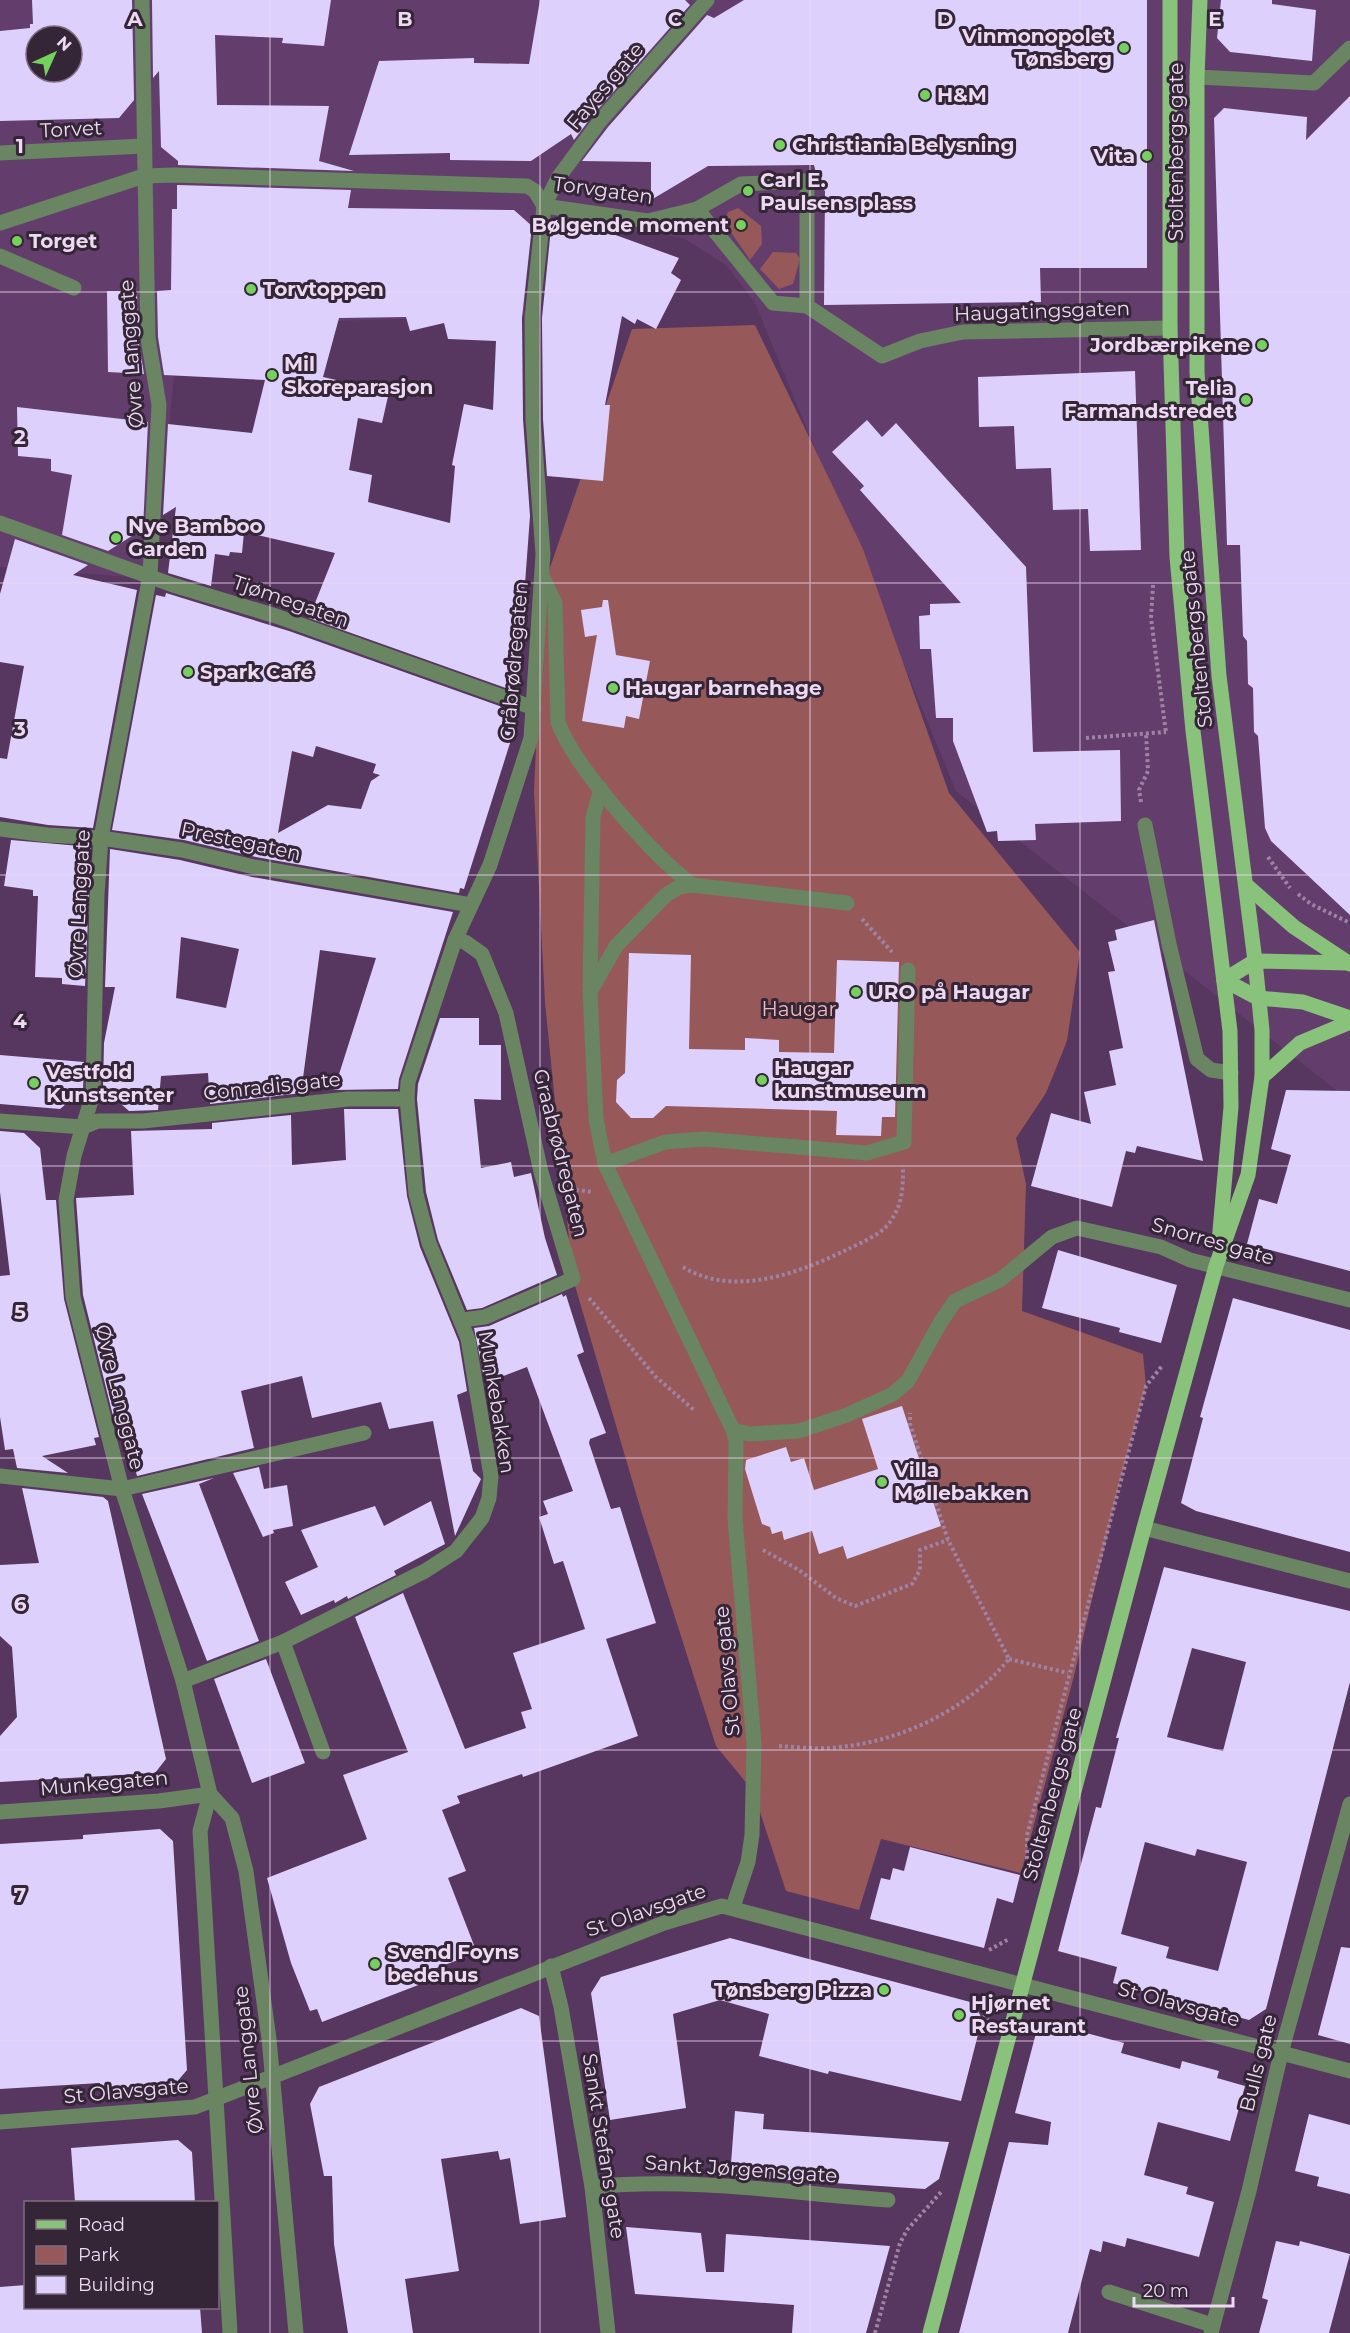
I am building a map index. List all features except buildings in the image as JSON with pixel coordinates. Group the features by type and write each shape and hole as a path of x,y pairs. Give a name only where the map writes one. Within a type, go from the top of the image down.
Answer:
{"main road":[{"name":"Stoltenbergs gate","path":"1170,0 1170,328 1177,557 1182,628 1224,980 1231,1073 1231,1107 1216,1266"},
{"name":"Stoltenbergs gate","path":"930,2333 1144,1528 1216,1266 1248,1175 1262,1077 1255,961 1219,676 1197,372 1197,77 1200,0"},
{"path":"1246,885 1294,927 1349,964"},
{"path":"1224,980 1255,961 1349,964"},
{"path":"1224,980 1258,998 1302,1002 1350,1020"},
{"path":"1262,1077 1300,1043 1350,1020"}],"street":[{"name":"Øvre Langgate","path":"142,0 148,338 159,405 150,575 101,838 97,895 93,1094 74,1156 66,1200 73,1297 122,1489 183,1681 210,1794 200,1831 230,2333"},
{"name":"Fayes gate","path":"544,206 558,178 600,121 707,0"},
{"path":"1197,77 1314,83 1350,48"},
{"name":"Torvet","path":"0,153 144,146"},
{"name":"Torvgaten","path":"0,223 144,176 527,186 535,191 544,206 648,221 697,208 741,184 807,181 807,306"},
{"name":"Gråbrødregaten","path":"407,1099 408,1082 455,940 490,866 531,738 543,578 540,490 532,419 532,318 544,206"},
{"path":"697,208 773,303 807,306"},
{"path":"0,256 74,288"},
{"name":"Haugatingsgaten","path":"807,306 882,356 920,341 963,332 1170,328"},
{"name":"Tjømegaten","path":"0,524 150,575 172,585 276,616 534,708"},
{"path":"543,578 555,603 558,722 563,736 601,789 672,869 692,885"},
{"name":"St Olavs gate","path":"601,789 593,817 590,992 596,1119 605,1164 646,1245 733,1430 736,1441 735,1518 754,1744 752,1835 748,1862 733,1907"},
{"path":"1145,825 1169,944 1197,1059 1211,1070 1231,1073"},
{"name":"Prestegaten","path":"0,829 101,838 182,850 254,867 471,905"},
{"path":"590,992 615,946 666,895 679,887 692,885 847,903"},
{"name":"Graabrødregaten","path":"455,940 476,948 489,967 506,1013 541,1172 573,1279"},
{"path":"605,1164 665,1142 704,1139 867,1153 903,1142 908,970"},
{"name":"Conradis gate","path":"0,1120 83,1127 98,1121 143,1121 348,1099 407,1099"},
{"name":"Munkebakken","path":"183,1681 283,1642 425,1572 456,1551 482,1518 489,1498 490,1476 472,1361 462,1320 429,1243 416,1194 407,1099"},
{"name":"Snorres gate","path":"908,1381 955,1301 999,1280 1052,1237 1077,1228 1161,1247 1190,1260 1350,1300"},
{"path":"462,1320 485,1317 573,1279"},
{"path":"733,1430 750,1434 799,1431 847,1416 893,1394 908,1381"},
{"path":"0,1476 122,1489 364,1433"},
{"path":"1144,1528 1350,1581"},
{"path":"283,1642 323,1752"},
{"name":"Øvre Langgate","path":"210,1794 232,1818 246,1870 272,2075 296,2333"},
{"name":"Munkegaten","path":"0,1812 210,1794"},
{"name":"Bulls gate","path":"1211,2329 1249,2191 1281,2053 1350,1804"},
{"name":"St Olavsgate","path":"0,2122 185,2109 217,2099 272,2075 663,1923 722,1906 733,1907 857,1944 1023,1987 1063,1995 1350,2071"},
{"name":"Sankt Stefans gate","path":"551,1966 561,2007 592,2187 608,2333"},
{"name":"Sankt Jørgens gate","path":"592,2187 672,2184 888,2200"},
{"path":"1109,2292 1211,2329"}],"path":[{"path":"1153,578 1151,618 1169,742"},
{"path":"1086,738 1166,732"},
{"path":"1145,825 1139,790 1148,771 1146,734"},
{"path":"1266,854 1290,888 1311,904 1350,923"},
{"path":"847,903 908,970"},
{"path":"646,1245 688,1270 717,1280 759,1279 795,1272 824,1261 860,1244 888,1224 903,1199 903,1142"},
{"path":"541,1172 573,1190 598,1192 615,1184"},
{"path":"573,1279 656,1377 708,1419 733,1430"},
{"path":"1027,1876 1027,1835 1068,1673 1146,1386 1166,1356"},
{"path":"908,1381 910,1424 948,1540 1009,1659 1068,1673"},
{"path":"735,1518 762,1549 799,1570 836,1598 855,1606 912,1584 920,1570 920,1550 948,1540"},
{"path":"754,1744 829,1748 872,1742 914,1729 954,1708 990,1682 1009,1659"},
{"path":"989,2021 971,1995 976,1973 983,1953 1009,1939 1012,1929"},
{"path":"875,2333 900,2243 907,2230 944,2189"}],"shaded area":[{"path":"0,0 1350,0 1350,1101 956,791 755,303 726,265 683,238 530,217 524,315 179,326 154,579 0,567"}],"green space":[{"path":"738,208 761,226 762,244 750,260 724,222 728,212"},
{"path":"773,252 796,253 800,259 793,284 779,289 760,269"},
{"name":"Haugar","path":"755,325 863,549 949,793 1080,952 1067,1041 1046,1093 1016,1138 1026,1184 1022,1311 1143,1354 1146,1386 1119,1485 1074,1676 1021,1873 881,1839 859,1910 786,1891 753,1791 716,1746 642,1514 573,1279 545,1003 534,792 543,588 632,329"}],"place":[{"name":"Vinmonopolet Tønsberg","path":"1124,48"},
{"name":"H&M","path":"925,95"},
{"name":"Christiania Belysning","path":"780,145"},
{"name":"Vita","path":"1147,156"},
{"name":"Carl E. Paulsens plass","path":"748,191"},
{"name":"Bølgende moment","path":"741,225"},
{"name":"Torget","path":"17,241"},
{"name":"Torvtoppen","path":"251,289"},
{"name":"Jordbærpikene","path":"1262,345"},
{"name":"Mil Skoreparasjon","path":"272,375"},
{"name":"Telia Farmandstredet","path":"1246,400"},
{"name":"Nye Bamboo Garden","path":"116,538"},
{"name":"Spark Café","path":"188,672"},
{"name":"Haugar barnehage","path":"613,688"},
{"name":"URO på Haugar","path":"856,992"},
{"name":"Haugar kunstmuseum","path":"762,1080"},
{"name":"Vestfold Kunstsenter","path":"34,1083"},
{"name":"Villa Møllebakken","path":"882,1482"},
{"name":"Svend Foyns bedehus","path":"375,1964"},
{"name":"Tønsberg Pizza","path":"884,1990"},
{"name":"Hjørnet Restaurant","path":"959,2015"}]}
